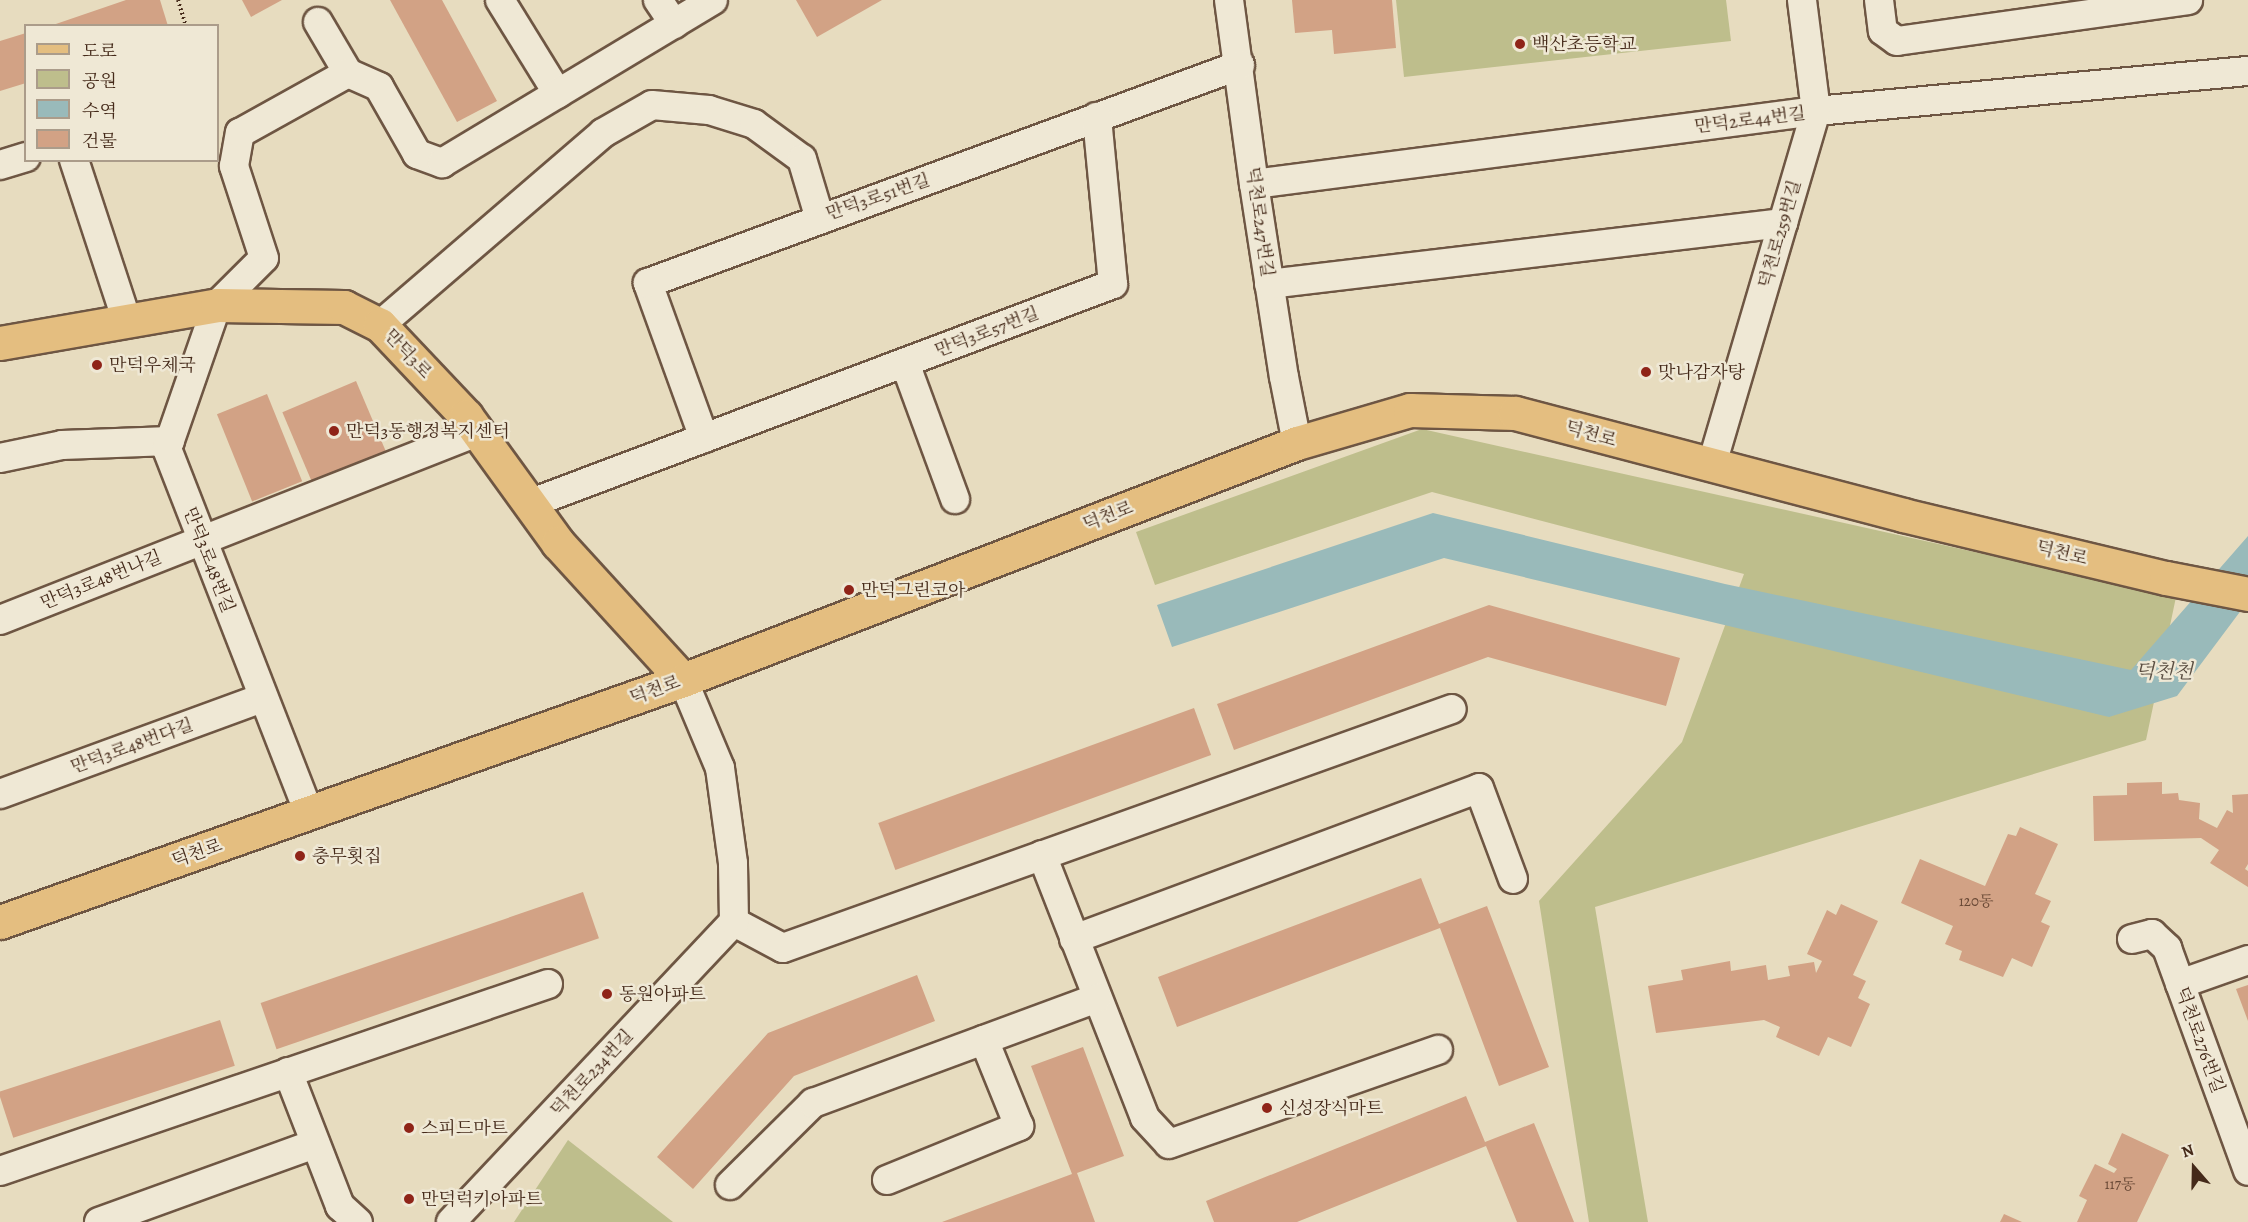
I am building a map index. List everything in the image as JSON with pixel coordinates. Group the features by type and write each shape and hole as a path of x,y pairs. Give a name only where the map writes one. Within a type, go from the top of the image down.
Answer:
{"main road":[{"name":"만덕3로","path":"0,343 217,305 344,307 380,325 466,416 558,543 683,680"},
{"name":"덕천로","path":"0,922 683,680 1297,443 1410,410 1515,413 1904,514 2166,578 2248,594"}],"street":[{"path":"500,0 558,94"},
{"path":"658,0 674,24"},
{"path":"318,22 348,73 379,87 417,154 442,163 713,0"},
{"name":"덕천로247번길","path":"1229,0 1240,65 1269,284 1297,443"},
{"name":"덕천로259번길","path":"1712,464 1816,111 1802,0"},
{"path":"1880,0 1883,31 1897,41 2188,0"},
{"name":"만덕3로51번길","path":"380,325 603,133 652,105 709,111 754,124 802,159 820,219 1240,65"},
{"name":"만덕2로44번길","path":"1254,184 1816,111 2248,71"},
{"path":"217,305 264,258 234,166 240,133 348,73"},
{"name":"만덕3로57번길","path":"529,504 1113,284 1097,117"},
{"path":"0,165 24,158"},
{"path":"75,162 127,321"},
{"path":"704,438 648,283 820,219"},
{"path":"1269,284 1783,223"},
{"name":"만덕3로48번길","path":"217,305 167,449 309,813"},
{"path":"905,363 955,500"},
{"name":"만덕3로48번나길","path":"0,620 477,432"},
{"path":"0,458 62,445 170,441"},
{"path":"683,680 720,768 733,863 734,922 783,948 1452,709"},
{"name":"만덕3로48번다길","path":"0,794 263,698"},
{"path":"1074,939 1479,788 1513,879"},
{"path":"1042,855 1145,1118 1169,1144 1438,1050"},
{"name":"덕천로234번길","path":"451,1222 734,922"},
{"name":"덕천로276번길","path":"2132,939 2152,933 2167,948 2248,1171"},
{"path":"2180,984 2248,960"},
{"path":"0,1172 548,984"},
{"path":"730,1185 813,1103 1097,998"},
{"path":"887,1180 1019,1126 984,1040"},
{"path":"288,1072 340,1206 358,1222"},
{"path":"99,1222 315,1144"}],"path":[{"path":"178,0 185,24"}],"green space":[{"path":"1396,0 1726,0 1731,41 1404,77"},
{"path":"1422,429 2176,597 2146,740 1595,907 1648,1222 1589,1222 1539,901 1682,742 1744,574 1432,492 1155,585 1136,532"},
{"path":"568,1140 673,1222 514,1222"}],"water":[{"name":"덕천천","path":"1433,513 1725,584 2131,670 2248,536 2248,601 2177,696 2109,717 1444,558 1172,647 1157,605"}],"building":[{"path":"126,0 160,0 167,24 56,24"},
{"path":"242,0 282,0 251,17"},
{"path":"390,0 442,0 497,101 457,122"},
{"path":"796,0 882,0 817,37"},
{"path":"1292,0 1392,0 1396,48 1334,54 1332,30 1295,33"},
{"path":"24,34 24,84 0,91 0,41"},
{"name":"만덕3동행정복지센터","path":"356,381 386,451 312,482 282,412"},
{"path":"267,394 302,481 252,501 217,414"},
{"path":"1489,605 1680,658 1666,706 1488,657 1234,750 1217,704"},
{"path":"1194,708 1211,755 895,870 878,823"},
{"path":"2162,782 2162,794 2178,793 2179,800 2200,803 2199,819 2217,828 2227,810 2233,813 2232,795 2248,794 2248,864 2245,869 2248,871 2248,887 2210,863 2219,850 2201,838 2094,841 2093,796 2127,795 2127,783"},
{"path":"2020,827 2058,844 2035,894 2051,901 2041,922 2050,926 2032,967 2012,958 2003,977 1959,960 1962,951 1945,944 1953,926 1901,903 1920,859 1985,886 2008,834 2016,836"},
{"path":"1421,878 1439,924 1487,906 1549,1067 1499,1086 1440,928 1177,1027 1158,977"},
{"path":"583,892 599,938 277,1049 261,1003"},
{"path":"1841,904 1878,921 1853,975 1866,981 1858,998 1870,1004 1851,1047 1828,1037 1819,1056 1776,1037 1780,1027 1764,1020 1656,1033 1648,986 1683,980 1681,970 1730,961 1731,971 1766,965 1768,980 1790,976 1788,966 1814,962 1816,973 1822,961 1807,954 1827,910 1836,915"},
{"path":"917,975 935,1021 794,1076 693,1189 657,1157 768,1033"},
{"path":"2248,985 2248,1021 2236,989"},
{"path":"220,1020 235,1066 13,1138 0,1091"},
{"path":"1083,1047 1124,1156 1077,1173 1095,1222 942,1222 1072,1174 1031,1066"},
{"path":"1466,1096 1485,1142 1534,1123 1574,1222 1517,1222 1486,1146 1297,1222 1214,1222 1206,1201"},
{"path":"2122,1133 2169,1155 2137,1222 2077,1222 2087,1200 2079,1196 2095,1164 2114,1173 2117,1169 2108,1164"},
{"path":"2004,1214 2022,1222 2000,1222"}],"place":[{"name":"백산초등학교","path":"1520,44"},
{"name":"만덕우체국","path":"97,365"},
{"name":"맛나감자탕","path":"1646,372"},
{"name":"만덕3동행정복지센터","path":"334,431"},
{"name":"만덕그린코아","path":"849,590"},
{"name":"충무횟집","path":"300,856"},
{"name":"동원아파트","path":"607,994"},
{"name":"신성장식마트","path":"1267,1108"},
{"name":"스피드마트","path":"409,1128"},
{"name":"만덕럭키아파트","path":"409,1199"}]}
